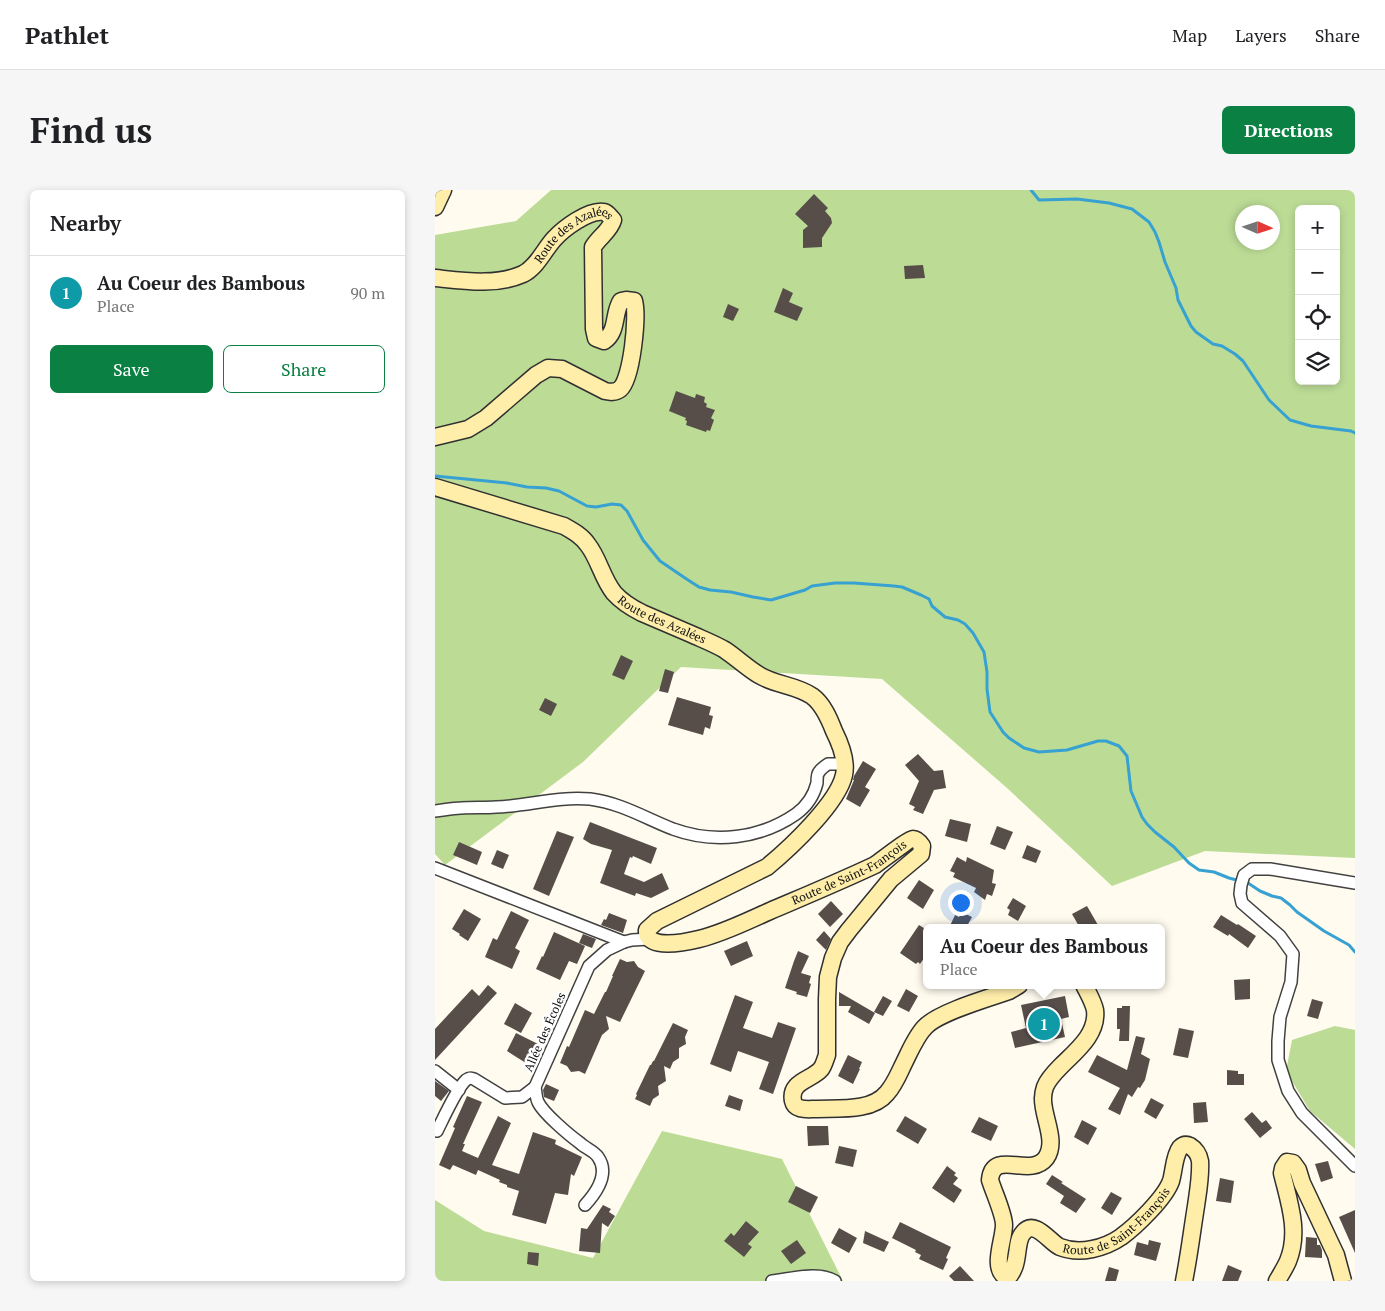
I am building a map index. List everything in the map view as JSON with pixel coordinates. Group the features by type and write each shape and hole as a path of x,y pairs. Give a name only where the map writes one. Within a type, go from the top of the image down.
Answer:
{"main road":[{"path":"435,206 443,190"},
{"name":"Route des Azalées","path":"435,278 477,282 510,279 526,272 536,263 554,239 568,227 592,214 603,212 613,220 611,226 597,240 593,247 594,329 596,338 604,341 610,338 621,301 633,302 636,312 632,358 627,376 620,389 612,393 605,391 562,369 548,368 535,375 486,418 468,429 435,437"},
{"name":"Route des Azalées","path":"435,486 550,521 578,534 588,544 613,592 630,606 725,650 753,672 764,678 804,691 813,696 828,717 838,739 845,764"},
{"path":"649,939 647,930 657,921 749,877 767,867 782,854 834,797 841,785 845,764"},
{"name":"Route de Saint-François","path":"649,939 655,942 683,942 701,939 867,869 892,854 908,840 918,840 923,846 921,854 891,880 840,942 833,958 828,977 827,1055 820,1070 802,1080 794,1091 793,1101 795,1105 803,1110 847,1108 876,1102 886,1094 895,1082 925,1026 938,1018 1012,989"},
{"name":"Route de Saint-François","path":"1086,989 1095,1010 1094,1025 1090,1035 1052,1075 1045,1086 1043,1099 1050,1146 1045,1158 1027,1167 1001,1164 994,1168 991,1175 990,1180 1005,1224 1002,1247 998,1258 1000,1270 1006,1278 1011,1275 1016,1263 1019,1236 1030,1228 1038,1230 1059,1247 1074,1250 1088,1250 1104,1246 1121,1237 1154,1207 1165,1192 1171,1181 1179,1150 1187,1145 1191,1146 1198,1153 1200,1176 1184,1281"},
{"path":"1277,1281 1288,1262 1293,1239 1293,1220 1282,1173 1287,1162 1293,1163 1298,1170 1302,1183 1336,1255 1343,1281"}],"street":[{"path":"435,811 462,808 495,808 571,798 614,804 689,834 720,838 737,837 780,824 798,813 810,800 819,772 827,764 845,764"},
{"path":"435,868 624,942"},
{"path":"1355,883 1270,869 1252,869 1242,880 1240,894 1242,903 1280,936 1293,954 1291,982 1280,1017 1278,1041 1278,1060 1288,1091 1302,1113 1355,1166"},
{"name":"Allée des Écoles","path":"585,1205 594,1196 599,1187 603,1170 601,1162 597,1156 580,1144 543,1111 538,1102 535,1087 589,966 607,950 624,942 649,939"},
{"path":"435,1071 459,1090"},
{"path":"437,1131 459,1090 471,1078 505,1098 522,1097 535,1087"},
{"path":"772,1281 814,1276 822,1276 835,1281"}],"green space":[{"path":"551,190 1355,190 1355,858 1205,851 1112,886 1007,788 882,679 681,667 583,762 445,865 435,854 435,235 516,221"},
{"path":"1335,1026 1355,1030 1355,1149 1310,1111 1286,1071 1292,1040"},
{"path":"662,1131 782,1159 843,1281 435,1281 435,1200 484,1231 593,1258"}],"building":[{"path":"814,194 828,208 825,211 831,218 832,223 822,238 822,247 803,248 803,230 808,226 795,214"},
{"path":"923,265 925,278 905,279 904,266"},
{"path":"783,288 793,293 789,302 803,308 797,321 774,312"},
{"path":"728,304 739,309 733,321 723,317"},
{"path":"676,391 695,398 696,394 705,397 706,407 715,410 711,418 714,420 710,431 707,430 706,432 686,425 686,418 669,411"},
{"path":"621,655 633,661 624,680 612,675"},
{"path":"665,669 674,672 668,693 659,691"},
{"path":"677,697 711,707 709,715 713,716 710,729 705,727 703,735 668,725"},
{"path":"545,698 557,704 551,716 539,710"},
{"path":"918,754 934,771 943,770 946,788 934,790 923,814 913,810 915,807 909,804 919,781 905,765"},
{"path":"863,761 876,769 865,787 870,790 860,807 846,799 854,776"},
{"path":"950,819 971,824 967,842 945,836"},
{"path":"590,822 657,848 651,864 633,856 632,858 630,857 624,874 644,882 662,873 669,889 651,898 636,893 635,896 600,883 612,850 591,844 583,839"},
{"path":"997,826 1013,832 1005,850 990,844"},
{"path":"557,831 574,837 549,896 533,889"},
{"path":"459,842 482,852 477,865 453,855"},
{"path":"1027,845 1041,851 1036,863 1022,858"},
{"path":"497,850 509,855 503,869 491,864"},
{"path":"957,857 966,862 967,857 994,870 992,883 996,884 992,896 987,894 985,900 974,892 976,888 953,877 955,873 950,871"},
{"path":"919,880 934,890 923,909 907,898"},
{"path":"1013,898 1026,906 1018,921 1008,915 1010,910 1007,908"},
{"path":"831,901 843,914 830,927 818,914"},
{"path":"1087,906 1097,924 1078,924 1072,914"},
{"path":"464,909 481,919 468,941 452,929"},
{"path":"511,911 529,920 515,948 520,951 512,969 485,957 493,938 497,940"},
{"path":"962,912 972,917 968,924 951,924 955,915 959,917"},
{"path":"609,913 627,920 623,933 601,925"},
{"path":"1221,915 1256,936 1248,948 1229,934 1228,936 1213,927"},
{"path":"919,925 923,928 923,960 920,964 918,962 916,964 900,953"},
{"path":"824,931 831,939 826,950 816,940"},
{"path":"554,932 585,946 577,964 569,961 560,980 536,969"},
{"path":"583,934 596,939 592,948 579,943"},
{"path":"747,941 753,956 731,966 724,951"},
{"path":"798,951 809,956 801,973 811,976 807,997 785,988"},
{"path":"620,959 627,962 634,961 638,967 645,971 620,1022 606,1016 609,1029 602,1035 585,1074 579,1071 571,1072 567,1066 560,1063 567,1046 569,1047 585,1010 594,1014"},
{"path":"1250,979 1250,999 1235,1000 1234,980"},
{"path":"488,985 497,993 435,1060 435,1029 472,989 479,996"},
{"path":"906,989 918,996 909,1012 897,1006"},
{"path":"839,992 875,1013 869,1024 848,1012 851,1006 839,1006"},
{"path":"735,995 753,1002 743,1028 772,1038 778,1022 796,1028 773,1094 759,1089 769,1062 738,1051 731,1072 710,1064"},
{"path":"883,996 892,1001 883,1016 874,1012"},
{"path":"1065,996 1069,1017 1061,1019 1065,1037 1015,1048 1011,1032 1026,1028 1021,1005"},
{"path":"1312,999 1323,1002 1318,1019 1307,1016"},
{"path":"515,1003 532,1013 521,1033 504,1024"},
{"path":"1122,1006 1130,1006 1129,1041 1119,1041 1120,1029 1117,1029 1117,1008 1122,1008"},
{"path":"673,1023 688,1030 685,1037 686,1044 679,1048 679,1058 673,1062 670,1069 664,1066 666,1081 658,1086 659,1095 653,1099 650,1106 635,1099 636,1094"},
{"path":"1179,1028 1194,1031 1188,1058 1173,1055"},
{"path":"516,1033 538,1044 529,1065 507,1051"},
{"path":"1136,1036 1145,1038 1141,1054 1150,1059 1145,1080 1132,1097 1128,1094 1120,1115 1108,1109 1120,1088 1088,1072 1097,1055 1127,1070"},
{"path":"848,1055 862,1062 853,1084 838,1076"},
{"path":"1227,1070 1238,1071 1238,1074 1244,1074 1244,1085 1227,1085"},
{"path":"435,1081 449,1091 441,1101 435,1096"},
{"path":"546,1084 559,1090 554,1101 544,1097 543,1090"},
{"path":"729,1095 743,1100 740,1111 725,1106"},
{"path":"467,1096 482,1102 463,1144 465,1144 462,1151 478,1158 498,1116 511,1123 492,1165 519,1174 533,1132 556,1140 555,1144 582,1157 574,1176 571,1174 568,1195 555,1193 546,1224 512,1215 519,1191 507,1187 507,1185 499,1182 500,1180 478,1170 476,1175 453,1165 450,1170 439,1165"},
{"path":"1151,1098 1164,1105 1156,1119 1144,1112"},
{"path":"1206,1102 1208,1122 1194,1123 1193,1103"},
{"path":"1252,1112 1262,1123 1266,1120 1272,1128 1260,1138 1244,1119"},
{"path":"905,1116 927,1129 918,1144 896,1131"},
{"path":"979,1117 998,1126 991,1141 971,1132"},
{"path":"1082,1120 1097,1128 1088,1145 1074,1137"},
{"path":"807,1126 828,1126 829,1145 808,1146"},
{"path":"839,1146 857,1150 853,1167 835,1163"},
{"path":"1328,1161 1333,1178 1321,1182 1315,1164"},
{"path":"947,1166 956,1173 954,1175 958,1178 953,1184 962,1190 954,1203 932,1188"},
{"path":"1052,1175 1086,1199 1076,1213 1060,1203 1064,1196 1046,1184"},
{"path":"1220,1178 1234,1181 1231,1203 1216,1201"},
{"path":"796,1186 818,1197 810,1213 788,1202"},
{"path":"1111,1192 1122,1198 1112,1215 1101,1208"},
{"path":"603,1205 611,1209 609,1212 615,1216 608,1227 602,1223 600,1253 579,1251 581,1228 587,1229"},
{"path":"1355,1210 1355,1253 1339,1217"},
{"path":"746,1221 759,1232 748,1244 752,1247 744,1257 724,1241 731,1233 734,1236"},
{"path":"900,1222 951,1247 943,1270 919,1259 921,1255 915,1252 916,1250 892,1238"},
{"path":"839,1228 857,1238 849,1253 831,1243"},
{"path":"865,1231 889,1242 884,1252 863,1243"},
{"path":"1306,1237 1317,1238 1317,1245 1320,1245 1322,1250 1322,1258 1305,1257"},
{"path":"797,1240 806,1253 791,1264 781,1251"},
{"path":"1149,1240 1161,1243 1156,1261 1134,1255 1137,1242 1148,1245"},
{"path":"528,1252 539,1253 538,1266 527,1264"},
{"path":"1228,1265 1242,1271 1238,1281 1222,1281"},
{"path":"960,1266 974,1281 954,1281 949,1276"},
{"path":"1109,1267 1119,1270 1116,1281 1105,1281"}],"waterway":[{"path":"1031,190 1039,200 1077,199 1109,203 1132,209 1149,222 1155,232 1176,288 1178,300 1196,332 1213,344 1222,346 1235,354 1243,361 1269,400 1290,420 1311,426 1355,433"},
{"path":"435,476 546,488 559,491 587,506 621,505 627,511 643,540 660,561 699,587 710,590 771,600 805,590 812,586 854,583 902,587 929,599 932,606 945,617 965,624 973,633 984,652 990,712 1009,738 1024,748 1039,752 1067,750 1098,741 1106,741 1119,746 1127,756 1131,791 1142,817 1155,832 1174,847 1189,863 1199,870 1214,872 1248,883 1260,891 1281,898 1324,931 1349,945 1355,952"}],"place":[{"name":"Au Coeur des Bambous","path":"1044,1024"}]}
